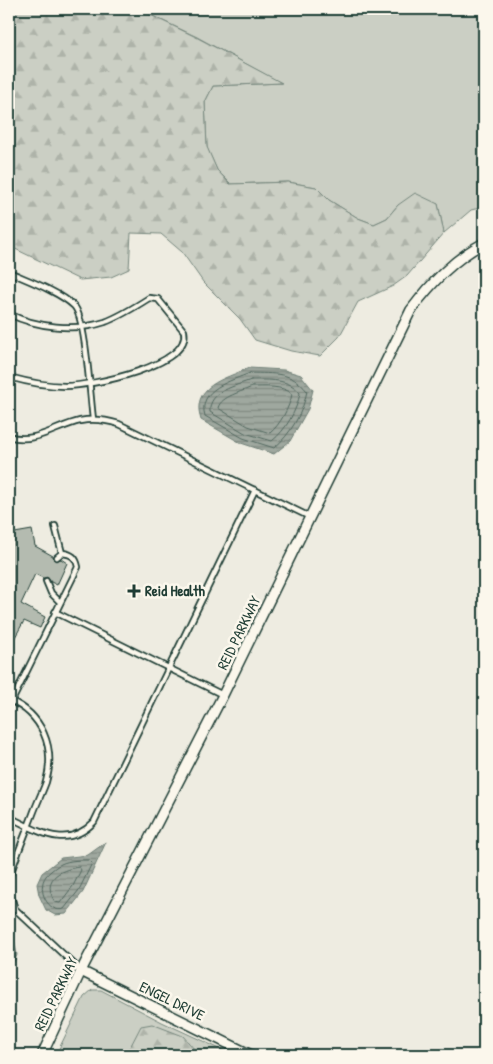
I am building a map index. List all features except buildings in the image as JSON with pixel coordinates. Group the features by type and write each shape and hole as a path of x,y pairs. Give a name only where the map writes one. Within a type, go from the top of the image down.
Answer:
{"street":[{"name":"REID PARKWAY","path":"42,1055 81,971 223,695 411,310 429,286 446,269 470,250 484,243"},
{"name":"ENGEL DRIVE","path":"81,971 251,1055"}],"lane":[{"path":"9,272 66,299 76,308 82,326 93,419"},
{"path":"9,314 22,321 53,326 82,326 111,319 154,297 158,298 184,331 185,337 184,343 180,348 155,365 122,377 89,385 35,384 9,377"},
{"path":"9,436 16,439 32,438 80,421 106,420 119,424 311,517"},
{"path":"9,817 28,826 63,838 85,831 94,822 255,490"},
{"path":"55,526 62,553"},
{"path":"9,878 46,781 49,760 48,740 36,720 24,708 10,700 78,567 77,560 71,554 62,553 57,557"},
{"path":"46,581 50,593 60,602"},
{"path":"55,612 223,695"},
{"path":"9,891 15,909 81,971"},
{"path":"9,910 15,909"}],"green space":[{"path":"9,9 138,9 196,37 282,83 213,86 205,102 207,147 217,170 230,184 288,182 316,187 329,200 358,218 374,224 387,218 398,205 415,193 438,204 444,233 407,276 393,286 358,302 339,337 320,356 291,351 255,340 240,319 203,282 182,252 161,234 131,233 129,269 111,277 80,280 9,246"},
{"path":"138,9 484,9 484,207 471,210 444,233 438,204 398,205 387,218 374,224 358,218 329,200 316,187 288,182 231,184 217,170 207,148 205,102 213,86 281,83 197,37"},
{"path":"92,990 101,990 162,1022 233,1055 56,1055 84,997"},
{"path":"152,1024 183,1036 194,1049 211,1055 126,1055 141,1026"}],"water":[{"path":"249,368 284,370 301,375 313,390 308,409 290,441 274,454 241,443 201,420 200,399 205,392 220,380"},
{"path":"106,842 83,892 66,914 55,915 46,910 39,895 37,884 42,873 61,858 88,855"},
{"path":"9,939 14,939 17,955 9,973"}],"place":[{"name":"Reid Health","path":"134,591"}]}
